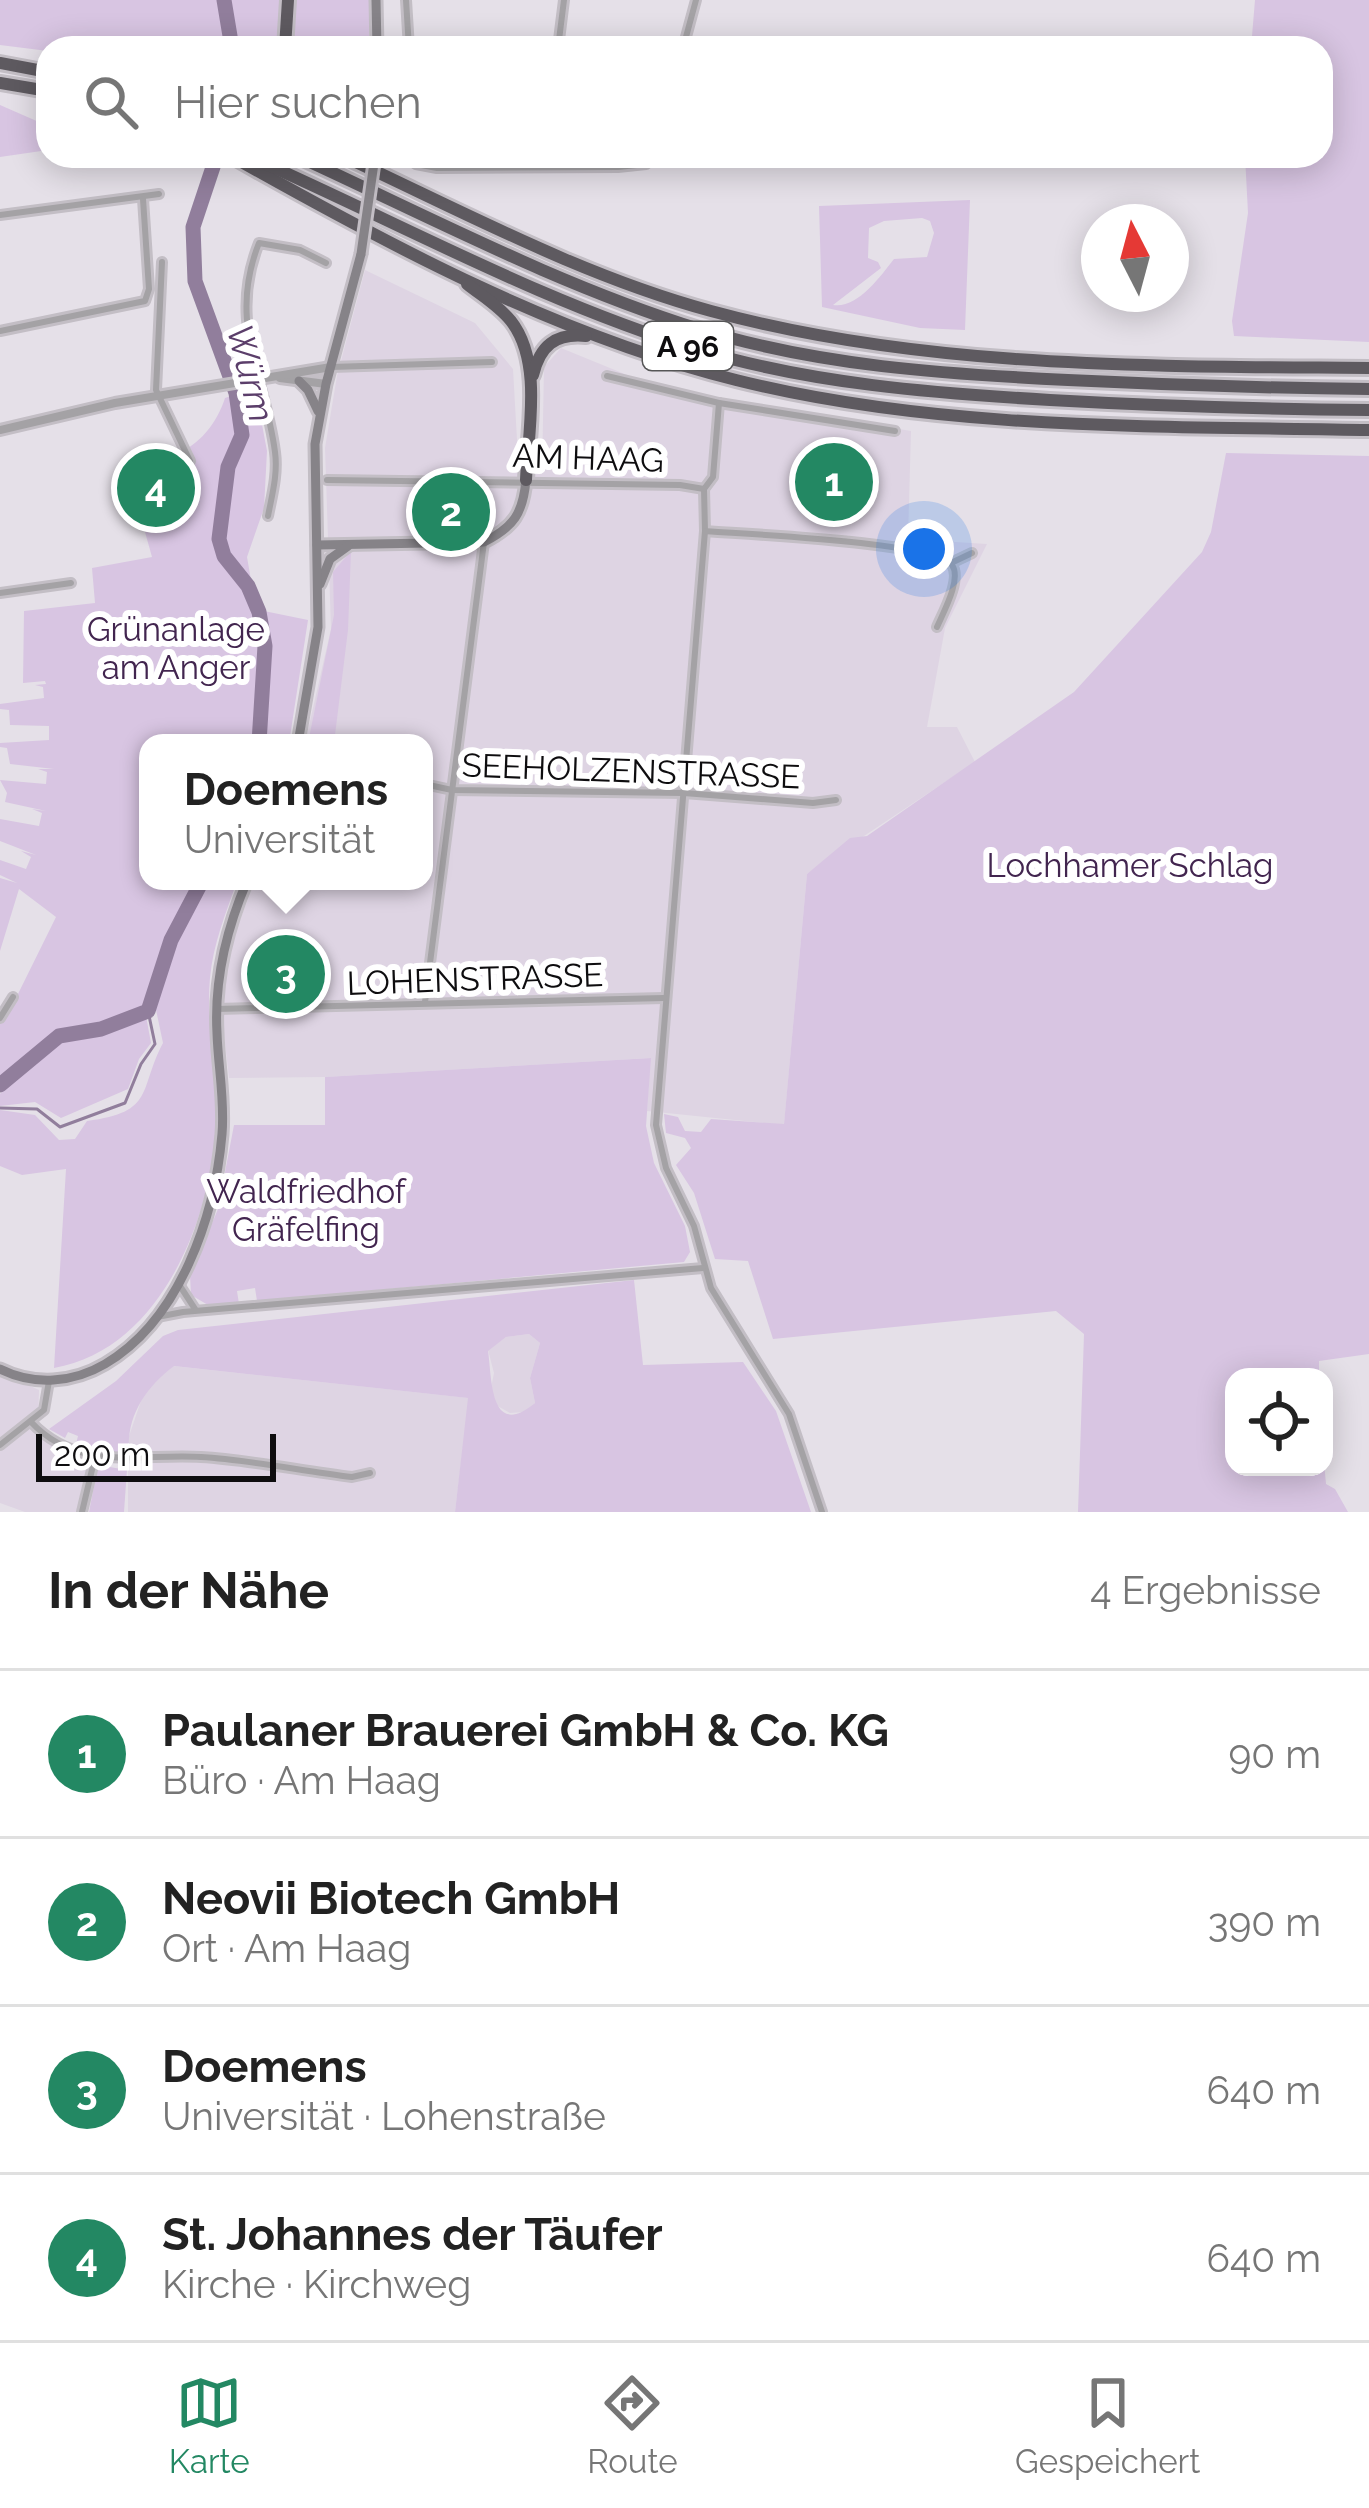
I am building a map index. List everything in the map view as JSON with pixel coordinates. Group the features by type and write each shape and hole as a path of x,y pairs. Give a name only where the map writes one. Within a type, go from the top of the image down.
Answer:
{"highway":[{"path":"286,36 288,0"},
{"path":"0,63 36,67"},
{"path":"0,83 36,89"},
{"path":"254,168 447,268 622,345"},
{"name":"A 96","path":"273,168 529,289 609,320 744,362 916,391 1238,409 1369,410"},
{"name":"A 96","path":"323,168 574,285 703,330 790,352 916,371 1240,388 1369,389"},
{"path":"384,168 546,252 709,311 793,332 975,356 1369,368"},
{"path":"447,268 495,304 514,324 525,347 530,388 526,480"},
{"path":"530,388 541,351 555,339 573,335 738,381 864,405 963,415 1369,430"}],"main road":[{"path":"376,0 377,36"},
{"path":"300,734 316,646 315,462 320,417 361,254 369,168"},
{"path":"299,381 320,417"},
{"path":"316,545 484,542 518,518 526,480"},
{"path":"319,590 330,559 350,545"},
{"path":"0,1370 49,1381 79,1377 109,1362 156,1318 178,1282 208,1208 222,1135 216,1009 227,932 243,890"}],"street":[{"path":"406,0 408,36"},
{"path":"560,36 564,0"},
{"path":"686,36 696,0"},
{"path":"0,215 159,194"},
{"path":"0,331 145,301 143,199"},
{"path":"268,516 276,467 249,346 248,269 259,243 300,250 326,263"},
{"path":"162,262 158,396 190,460"},
{"path":"0,430 158,396 331,367 492,362"},
{"path":"607,376 719,403 896,431"},
{"path":"273,377 326,384"},
{"path":"719,403 713,477 704,490 705,531 664,998 657,1135 666,1168 694,1226 711,1288 790,1414 822,1512"},
{"name":"AM HAAG","path":"327,480 526,480 680,485 704,490"},
{"path":"705,531 887,546 951,563 972,554"},
{"path":"425,1002 484,542"},
{"path":"937,627 954,580 951,563"},
{"path":"0,593 71,584"},
{"name":"SEEHOLZENSTRASSE","path":"433,786 836,800"},
{"path":"0,1018 13,997"},
{"name":"LOHENSTRASSE","path":"216,1009 664,998"},
{"path":"156,1318 199,1310 703,1268"},
{"path":"178,1282 185,1299 199,1310"},
{"path":"0,1445 44,1410 49,1381"},
{"path":"31,1422 53,1441 95,1457 202,1456 352,1477 370,1473"},
{"path":"82,1512 95,1457"}],"shaded area":[{"path":"365,270 475,323 513,369 519,475 542,474 544,367 561,348 632,377 721,399 911,431 908,539 987,544 945,628 927,727 957,727 975,762 807,874 784,1125 647,1111 650,1058 229,1078 223,1025 225,980 234,935 252,890 433,890 433,734 307,734 331,629 325,448 337,376"},
{"path":"529,1334 540,1343 530,1378 535,1403 524,1412 510,1413 494,1404 490,1393 494,1373 488,1350 506,1337"},
{"path":"173,1366 469,1398 455,1512 128,1512 128,1439 145,1389"},
{"path":"0,1372 39,1390 38,1425 50,1436 90,1453 77,1512 25,1512 0,1503"}],"green space":[{"path":"0,0 281,0 280,36 36,36 36,50 0,45"},
{"path":"294,0 369,0 369,36 292,36"},
{"path":"1255,0 1369,0 1369,342 1234,336 1232,321 1248,213 1246,168 1333,168 1333,36 1252,36"},
{"path":"0,105 36,121 36,152 0,157"},
{"path":"970,200 965,330 920,328 822,307 819,206","holes":["884,221 930,221 934,233 927,257 894,259 859,297 833,305 881,268 868,258 869,228"]},
{"name":"Grünanlage am Anger","path":"249,390 256,393 267,451 264,508 247,557 251,580 264,611 308,620 290,734 139,734 139,890 234,890 210,978 216,1135 201,1208 170,1280 122,1337 90,1357 54,1368 66,1169 22,1175 0,1166 0,1110 35,1115 59,1140 75,1139 87,1121 135,1105 163,1043 155,1005 169,965 160,960 144,1005 151,1043 128,1089 61,1118 35,1102 0,1106 6,1086 0,1078 0,1014 16,998 56,917 19,889 0,951 0,878 17,883 0,875 0,860 26,869 31,857 21,851 36,855 0,841 0,819 39,826 42,813 32,809 46,811 5,802 7,793 0,780 46,784 47,772 38,769 54,769 10,764 7,748 0,743 49,740 49,726 10,725 9,710 0,709 0,704 44,698 43,687 35,685 45,681 23,683 24,611 95,603 92,568 152,557 145,532 178,524 185,517 174,455 206,432 225,398"},
{"name":"Lochhamer Schlag","path":"1226,453 1369,456 1369,1354 1319,1361 1319,1368 1225,1368 1225,1476 1325,1476 1326,1484 1335,1489 1348,1512 1078,1512 1084,1334 1056,1311 773,1339 748,1261 715,1259 694,1193 676,1165 691,1148 685,1138 666,1133 664,1114 678,1117 685,1131 701,1132 711,1119 784,1124 807,874 850,838 867,836 1074,692 1202,552 1211,532"},
{"path":"351,551 348,630 335,734 310,734 334,615 333,572"},
{"name":"Waldfriedhof Gräfelfing","path":"651,1058 646,1126 654,1163 685,1226 690,1252 684,1262 257,1301 255,1288 237,1291 239,1304 208,1305 191,1295 190,1276 218,1209 234,1125 325,1125 325,1077"},
{"path":"634,1280 643,1365 743,1362 776,1411 811,1512 455,1512 468,1398 174,1366 140,1404 131,1427 129,1453 96,1451 76,1444 78,1436 68,1432 65,1438 49,1429 116,1381 163,1336 178,1330","holes":["529,1334 540,1343 530,1378 535,1403 520,1413 501,1410 492,1388 488,1351 506,1337"]},
{"path":"98,1465 127,1470 124,1512 89,1512"}],"waterway":[{"name":"Würm","path":"224,0 230,36"},
{"name":"Würm","path":"213,168 193,227 195,281 236,393 242,435 228,467 219,539 224,556 248,586 259,612 265,646 260,734"},
{"name":"Würm","path":"0,1085 59,1036 101,1029 148,1011 171,940 197,890"},
{"name":"Würm","path":"0,1108 37,1109 60,1127 125,1103 155,1044 148,1011"}],"place":[{"name":"Paulaner Brauerei GmbH & Co. KG","path":"834,482"},
{"name":"St. Johannes der Täufer","path":"156,488"},
{"name":"Neovii Biotech GmbH","path":"451,512"},
{"name":"Doemens","path":"286,974"}]}
